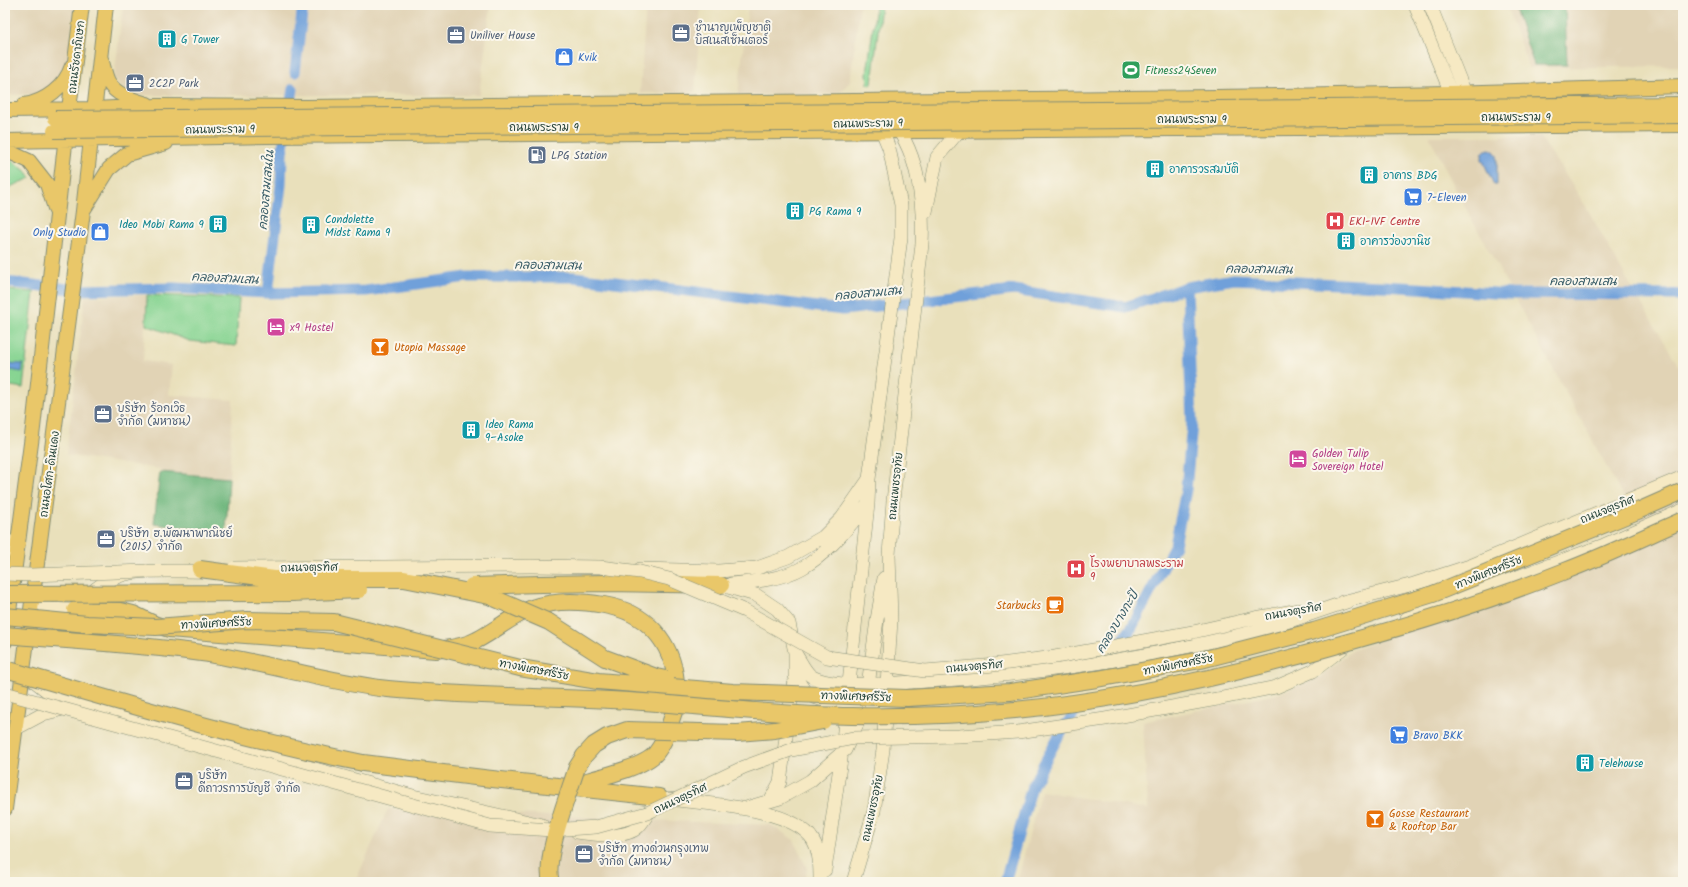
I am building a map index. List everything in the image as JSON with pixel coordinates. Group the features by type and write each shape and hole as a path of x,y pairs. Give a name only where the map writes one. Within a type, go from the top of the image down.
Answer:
{"highway":[{"name":"ทางพิเศษศรีรัช","path":"5,616 87,624 156,627 247,620 334,622 520,668 598,681 733,692 907,698 1010,692 1097,679 1201,660 1314,631 1433,594 1683,491"},
{"name":"ทางพิเศษศรีรัช","path":"5,635 200,653 242,660 328,679 386,688 624,701 773,712 854,710 912,715 1028,708 1110,698 1199,681 1271,665 1430,619 1496,597 1568,570 1683,520"},
{"path":"200,569 274,579 404,579 490,596 549,622 604,658 656,677 733,692"},
{"path":"559,603 609,583"},
{"path":"5,594 292,593 609,583 721,585"},
{"path":"75,610 121,611 133,614 154,624 170,629 436,650 458,647 476,641 513,617 533,608 559,603 586,603 605,605 630,612 648,624 659,636 671,654 678,699 668,735 655,754 636,766 566,787"},
{"path":"5,669 212,728 308,752 363,763 483,778 659,797"},
{"path":"551,882 549,867 551,851 577,767 584,756 594,746 607,737 627,730 736,732 775,730 854,710"}],"main road":[{"name":"ถนนรัชดาภิเษก","path":"69,109 82,5"},
{"name":"ถนนรัชดาภิเษก","path":"94,109 99,55 106,5"},
{"path":"1415,5 1451,93 1474,127"},
{"path":"1430,5 1465,93 1474,127"},
{"path":"5,109 32,104 46,98 56,90 63,83 71,69 77,51"},
{"path":"99,55 109,82 118,92 134,100 157,106"},
{"name":"ถนนพระราม 9","path":"94,109 157,106 306,107 1465,93 1683,86"},
{"path":"746,808 780,798 810,781 845,750 854,710 848,684 868,504 869,478 901,238 901,205 889,148 882,131 858,100"},
{"name":"ถนนเพชรอุทัย","path":"853,882 874,811 881,764 891,620 889,555 893,501 924,221 915,166 909,148 900,131 875,100"},
{"name":"ถนนพระราม 9","path":"54,124 1683,104"},
{"path":"5,109 94,109"},
{"name":"ถนนอโศก-ดินแดง","path":"5,642 8,579 18,537 45,326 69,109"},
{"name":"ถนนอโศก-ดินแดง","path":"5,809 83,211 92,139 94,109"},
{"name":"ถนนพระราม 9","path":"54,124 791,125 1121,120 1683,116"},
{"path":"5,118 54,124"},
{"path":"5,131 54,124"},
{"name":"ถนนพระราม 9","path":"92,139 268,136 1683,125"},
{"path":"924,221 936,157 959,131"},
{"path":"83,211 109,169 127,154 152,146 190,137"},
{"path":"5,141 92,139"},
{"path":"5,150 29,161 46,184 58,215"},
{"name":"ถนนจตุรทิศ","path":"795,653 810,675 835,683 887,684 990,677 1055,669 1183,648 1258,630 1349,601 1414,584 1470,566 1683,477"},
{"name":"ถนนจตุรทิศ","path":"75,610 90,593 118,577 149,572 558,568 719,571 757,568 788,557 823,537 842,518 869,478"},
{"path":"721,585 760,582 802,568 822,554 843,534 868,504"},
{"name":"ถนนจตุรทิศ","path":"795,676 807,695 854,710 924,708 1022,702 1152,682 1358,636 1604,545 1683,510"},
{"path":"5,552 18,537"},
{"path":"824,882 842,752 854,710 868,684 877,620 889,555"},
{"name":"ถนนจตุรทิศ","path":"8,579 31,575 200,569 531,566 600,567 640,572 669,579 745,611 827,657 925,671 986,666 1055,657 1193,632 1255,618 1349,601"},
{"path":"721,585 756,595 777,608 789,623 795,653 795,676 780,782 770,801"},
{"path":"34,587 37,599 40,604 46,608 75,610"},
{"name":"ถนนจตุรทิศ","path":"5,693 490,826 552,830 596,827 648,813 744,767 798,748 854,738 959,736 1018,732 1105,719 1276,687 1312,671 1358,636"},
{"name":"ถนนจตุรทิศ","path":"23,673 52,695 80,704 414,796 573,832 609,835 625,834 637,828 659,797"},
{"path":"990,677 992,704"},
{"path":"16,729 43,714 80,704"},
{"path":"884,726 924,708"},
{"path":"659,797 746,808 780,818 801,829 813,840 819,858 820,882"}],"shaded area":[{"path":"5,5 76,5 66,71 42,94 5,95"},
{"path":"123,5 491,5 479,95 129,95 114,79"},
{"path":"646,5 701,5 695,92 640,93"},
{"path":"748,5 860,5 850,82 841,91 833,94 738,95"},
{"path":"1506,5 1683,5 1683,66 1529,68"},
{"path":"1429,136 1540,136 1587,208 1622,271 1683,373 1683,882 1017,882 1041,791 1148,809 1143,722 1277,694 1320,677 1353,650 1653,542 1618,488 1457,192"},
{"path":"147,295 143,361 172,365 169,395 233,400 229,478 160,472 160,469 66,455 85,297"},
{"name":"บริษัท ทางด่วนกรุงเทพ จำกัด (มหาชน)","path":"388,809 771,825 794,840 807,868 805,882 355,882"}],"green space":[{"path":"876,5 881,5 872,84 870,85 868,84 867,74"},
{"path":"1514,5 1565,5 1567,65 1534,65"},
{"path":"5,157 9,158 28,173 31,178 5,189"},
{"path":"5,290 34,292 23,388 5,385"},
{"path":"147,295 239,298 236,346 190,341 146,325"},
{"path":"160,472 229,478 226,532 154,524"}],"water":[{"path":"1490,149 1497,155 1497,185 1494,185 1482,159 1484,152"},
{"path":"5,363 23,364 22,372 5,369"}],"waterway":[{"path":"295,72 303,5"},
{"name":"คลองสามเสนใน","path":"268,293 281,185 282,153 293,89"},
{"name":"คลองสามเสน","path":"5,282 78,290 174,288 268,293 366,291 467,277 574,277 843,310 1014,290 1125,307 1187,287 1234,279 1511,294 1683,295"},
{"name":"คลองบางกะปิ","path":"1094,682 1132,627 1175,545 1186,490 1192,423 1187,287"},
{"name":"คลองบางกะปิ","path":"1005,882 1032,786 1057,739 1084,698"}],"place":[{"name":"ชำนาญเพ็ญชาติ บิสเนสเซ็นเตอร์","path":"681,33"},
{"name":"Uniliver House","path":"456,35"},
{"name":"G Tower","path":"167,39"},
{"name":"Kvik","path":"564,57"},
{"name":"Fitness24Seven","path":"1131,70"},
{"name":"2C2P Park","path":"135,83"},
{"name":"LPG Station","path":"537,155"},
{"name":"อาคารวรสมบัติ","path":"1155,169"},
{"name":"อาคาร BDG","path":"1369,175"},
{"name":"7-Eleven","path":"1413,197"},
{"name":"PG Rama 9","path":"795,211"},
{"name":"EKI-IVF Centre","path":"1335,221"},
{"name":"Ideo Mobi Rama 9","path":"218,224"},
{"name":"Condolette Midst Rama 9","path":"311,225"},
{"name":"Only Studio","path":"100,232"},
{"name":"อาคารว่องวานิช","path":"1346,241"},
{"name":"x9 Hostel","path":"276,327"},
{"name":"Utopia Massage","path":"380,347"},
{"name":"บริษัท ร้อกเวิธ จํากัด (มหาชน)","path":"103,414"},
{"name":"Ideo Rama 9–Asoke","path":"471,430"},
{"name":"Golden Tulip Sovereign Hotel","path":"1298,459"},
{"name":"บริษัท ฮ.พัฒนาพาณิชย์ (2015) จำกัด","path":"106,539"},
{"name":"โรงพยาบาลพระราม 9","path":"1076,569"},
{"name":"Starbucks","path":"1055,605"},
{"name":"Bravo BKK","path":"1399,735"},
{"name":"Telehouse","path":"1585,763"},
{"name":"บริษัท ดีถาวรการบัญชี จำกัด","path":"184,781"},
{"name":"Gosse Restaurant & Rooftop Bar","path":"1375,819"},
{"name":"บริษัท ทางด่วนกรุงเทพ จำกัด (มหาชน)","path":"584,854"}]}
